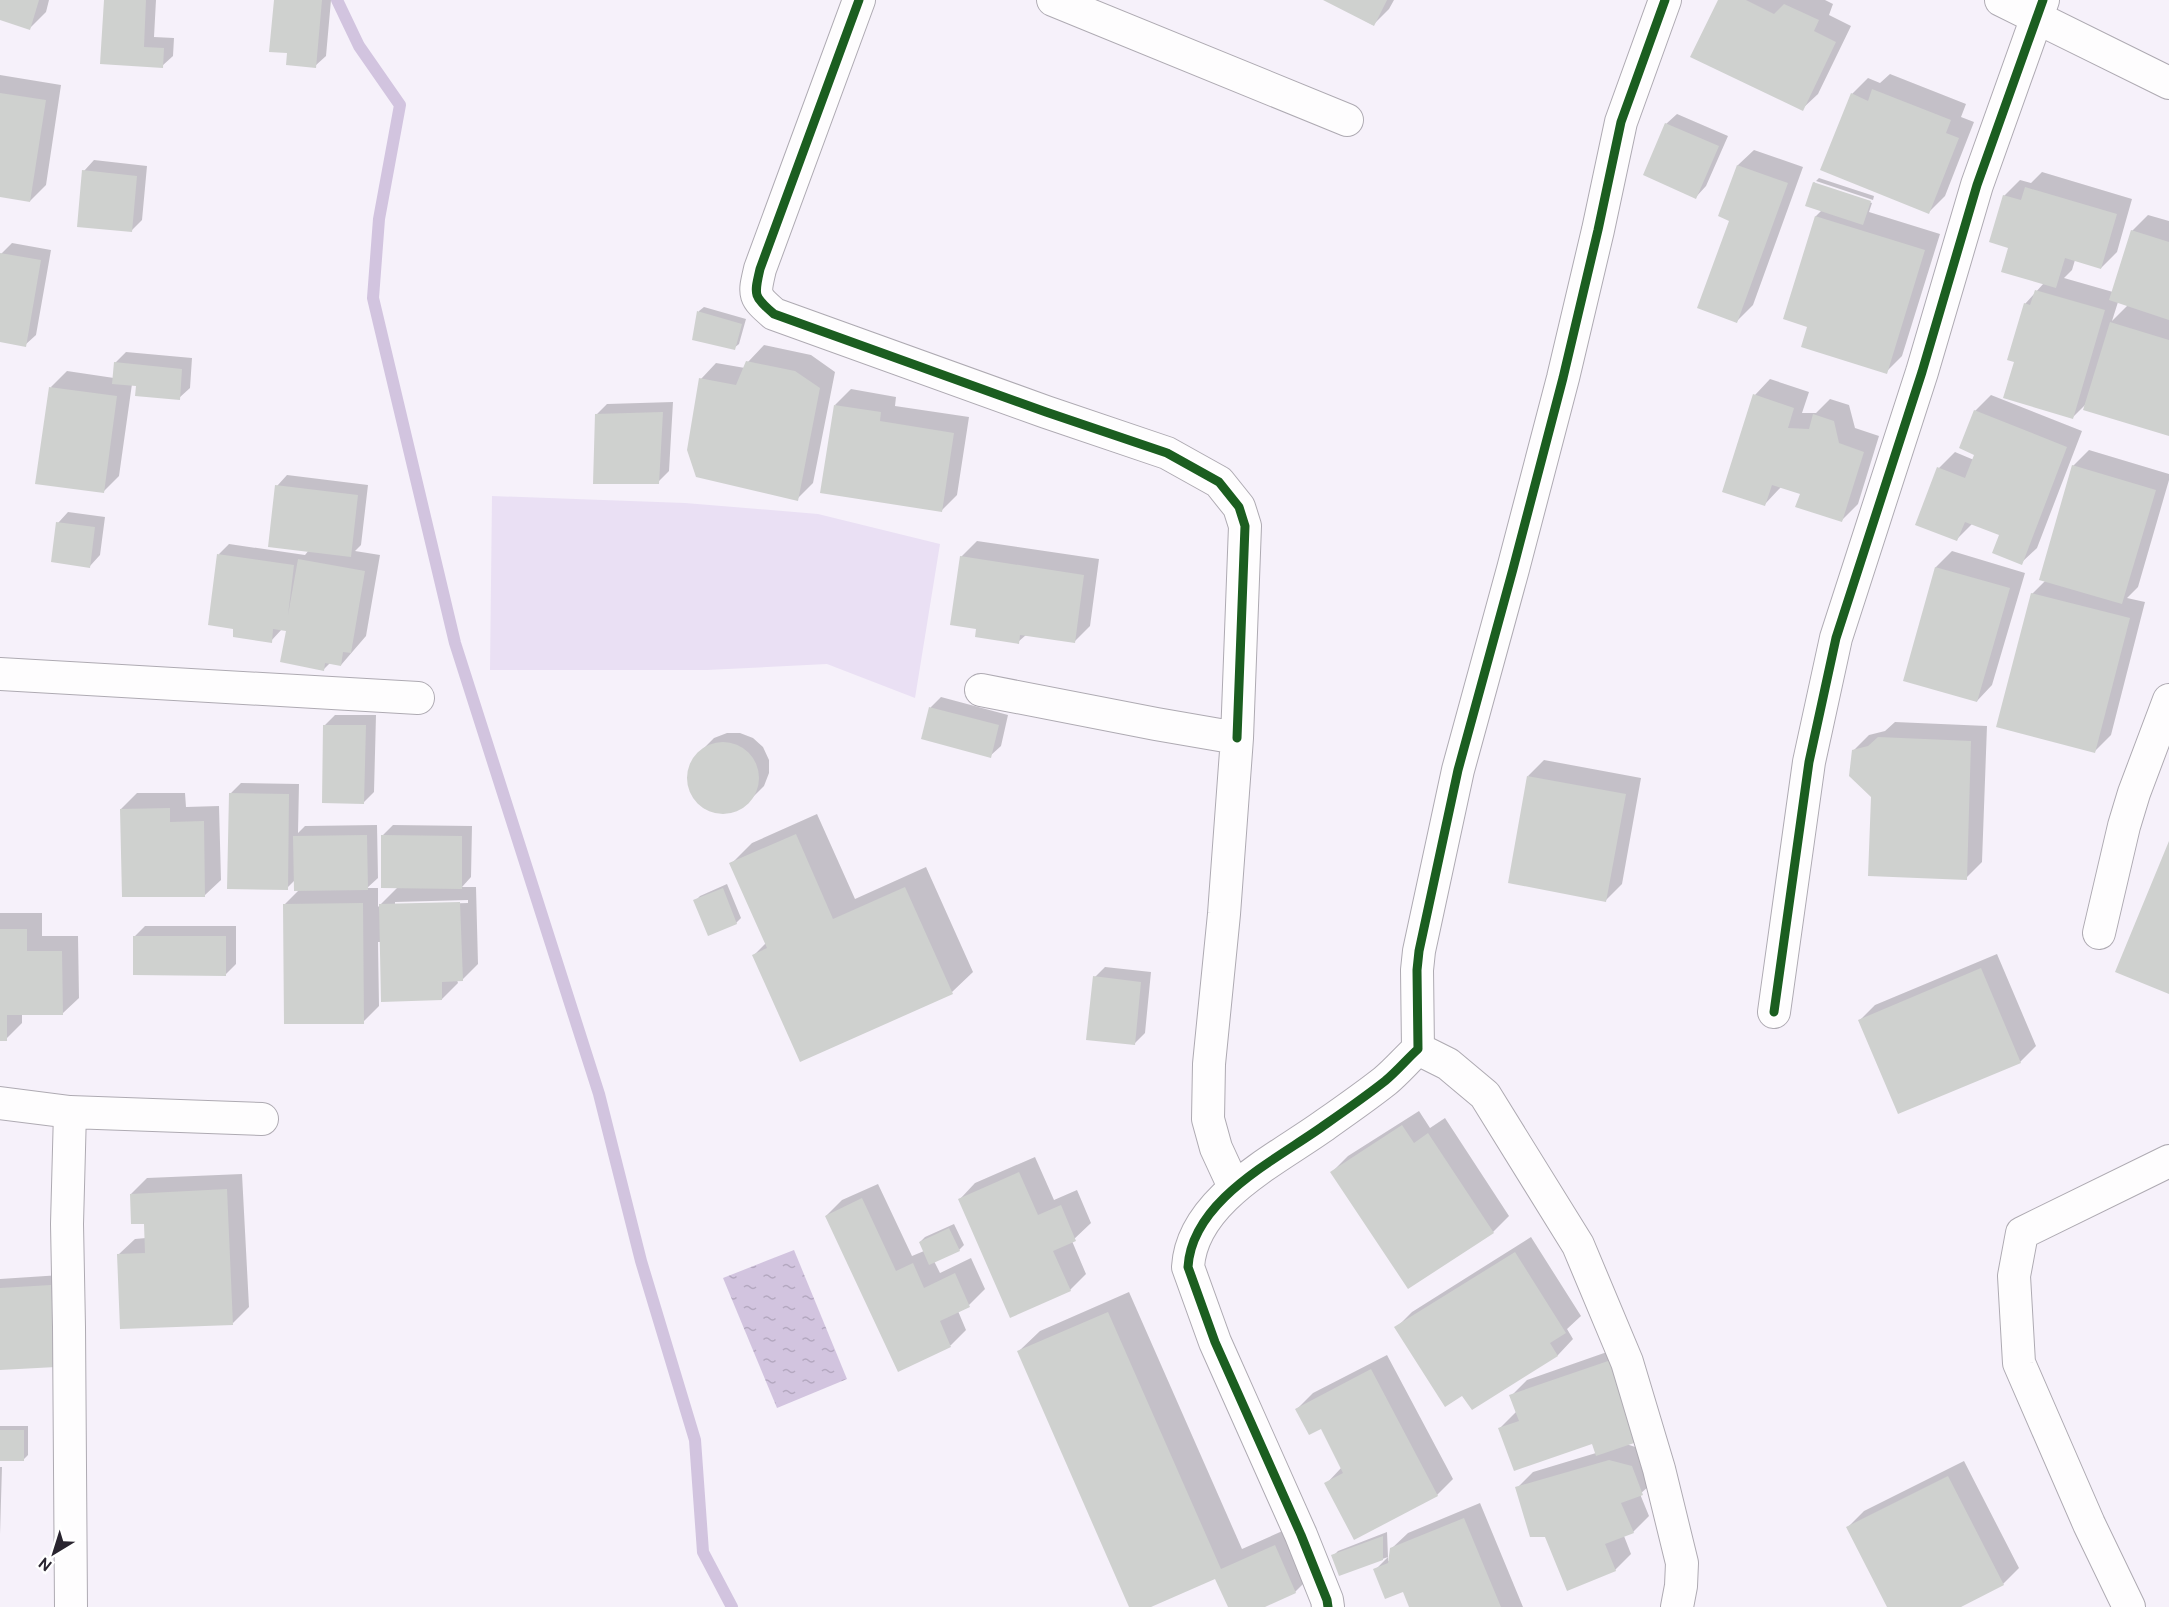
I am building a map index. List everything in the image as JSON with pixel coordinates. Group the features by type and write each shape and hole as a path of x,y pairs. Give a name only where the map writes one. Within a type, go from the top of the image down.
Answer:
{"street":[{"path":"859,0 760,269 755,290 760,302 774,314 1167,453 1218,482 1239,507 1245,526 1237,738 1224,914 1209,1064 1208,1119 1216,1148 1234,1186"},
{"path":"1053,0 1347,120"},
{"path":"1328,1607 1301,1535 1215,1341 1188,1267 1190,1248 1196,1233 1234,1186 1324,1126 1385,1080 1418,1049 1417,970 1419,951 1458,770 1514,568 1563,378 1621,122 1665,0"},
{"path":"2001,0 2040,9 2169,82"},
{"path":"1774,1012 1809,762 1836,638 1918,383 1977,185 2040,9"},
{"path":"0,674 418,698"},
{"path":"981,690 1237,738"},
{"path":"2099,933 2127,815 2169,700"},
{"path":"1418,1049 1448,1064 1485,1095 1578,1245 1627,1362 1659,1469 1682,1563 1677,1607"},
{"path":"0,1103 70,1112 262,1119"},
{"path":"70,1112 67,1224 71,1607"},
{"path":"2129,1607 2088,1524 2019,1363 2014,1276 2022,1233 2169,1161"}],"shaded area":[{"path":"492,496 685,503 818,514 940,544 915,698 827,664 707,670 490,670"}],"water":[{"path":"794,1250 847,1379 777,1408 723,1278"}],"building":[{"path":"0,0 39,0 30,30 0,20"},
{"path":"104,0 146,0 144,47 164,48 163,68 100,64"},
{"path":"274,0 322,0 316,68 286,65 287,53 269,52"},
{"path":"1323,0 1387,0 1374,26"},
{"path":"1718,0 1746,0 1774,14 1784,4 1819,20 1814,31 1836,42 1803,111 1690,57"},
{"path":"1872,89 1951,120 1946,133 1959,138 1929,214 1820,170 1851,93 1868,101"},
{"path":"0,93 46,100 30,202 0,197"},
{"path":"1665,123 1719,146 1696,199 1643,175"},
{"path":"1737,165 1788,183 1737,323 1697,308 1729,221 1718,216"},
{"path":"82,170 137,176 132,232 77,227"},
{"path":"1813,182 1871,201 1863,225 1805,206"},
{"path":"2025,187 2117,214 2101,269 2065,258 2056,288 2001,272 2008,248 1989,242 2003,195 2021,200"},
{"path":"1815,216 1925,250 1887,374 1801,347 1807,327 1783,319"},
{"path":"2131,230 2169,242 2169,320 2109,300"},
{"path":"0,253 41,260 26,347 0,342"},
{"path":"2035,290 2105,310 2073,419 2003,398 2014,362 2007,360 2024,303 2030,305"},
{"path":"697,311 742,324 735,350 692,340"},
{"path":"2110,322 2169,340 2169,436 2083,410"},
{"path":"746,361 795,371 820,388 798,501 696,477 687,450 699,378 736,385"},
{"path":"114,362 182,369 180,400 135,396 136,386 112,384"},
{"path":"49,387 117,396 104,493 35,484"},
{"path":"1753,394 1794,408 1788,428 1809,429 1813,414 1834,421 1839,443 1864,452 1842,522 1795,507 1800,494 1772,485 1765,506 1722,492"},
{"path":"834,405 881,412 880,421 954,433 942,512 820,493"},
{"path":"1974,410 2067,447 2022,565 1992,553 1999,535 1965,522 1957,541 1915,525 1937,467 1965,478 1974,455 1959,448"},
{"path":"663,412 659,484 593,484 595,414"},
{"path":"2072,465 2156,490 2122,604 2039,580"},
{"path":"275,485 358,495 351,557 268,547"},
{"path":"56,522 95,527 90,568 51,562"},
{"path":"217,554 294,565 288,615 298,559 365,571 351,653 343,652 341,666 325,663 324,671 280,662 286,631 273,629 272,643 233,637 233,629 208,625"},
{"path":"960,556 1084,575 1075,643 1020,635 1019,644 975,637 976,629 950,625"},
{"path":"1935,567 2010,588 1977,702 1903,681"},
{"path":"2031,593 2130,618 2095,753 1996,727"},
{"path":"929,707 999,725 991,758 921,739"},
{"path":"323,725 366,725 364,804 322,803"},
{"path":"1878,737 1971,741 1967,880 1868,876 1871,797 1849,776 1852,750 1868,746"},
{"path":"723,742 743,748 753,758 759,778 753,798 743,808 723,814 703,808 693,798 687,778 693,758 703,748"},
{"path":"1527,776 1626,794 1606,902 1508,883"},
{"path":"229,793 289,794 288,890 227,889"},
{"path":"170,808 170,822 204,821 205,897 122,897 120,809"},
{"path":"796,834 833,919 905,887 953,994 800,1062 752,955 767,948 729,863"},
{"path":"367,835 368,890 294,891 293,836"},
{"path":"381,835 462,836 462,889 381,888"},
{"path":"2169,841 2169,994 2115,972"},
{"path":"723,888 737,924 708,936 693,900"},
{"path":"460,902 463,981 442,982 442,1000 381,1002 379,904"},
{"path":"363,903 364,1024 284,1024 283,904"},
{"path":"0,929 27,929 27,951 62,951 63,1015 7,1015 7,1041 0,1041"},
{"path":"133,936 226,936 226,976 133,975"},
{"path":"1981,968 2021,1063 1898,1114 1858,1020"},
{"path":"1093,976 1141,982 1135,1045 1086,1040"},
{"path":"1402,1125 1414,1143 1428,1133 1494,1233 1408,1289 1330,1172"},
{"path":"1019,1172 1038,1215 1061,1205 1076,1241 1053,1251 1071,1291 1010,1318 958,1199"},
{"path":"227,1189 233,1325 120,1329 117,1254 145,1253 144,1224 131,1224 130,1194"},
{"path":"862,1198 896,1271 913,1263 924,1288 955,1273 970,1307 940,1321 951,1347 898,1372 825,1216"},
{"path":"949,1228 960,1251 929,1265 919,1242"},
{"path":"1515,1252 1566,1333 1550,1343 1558,1356 1472,1410 1462,1396 1445,1407 1394,1327"},
{"path":"51,1285 56,1367 0,1370 0,1288"},
{"path":"1108,1312 1221,1569 1275,1545 1296,1593 1265,1607 1228,1607 1215,1579 1151,1607 1129,1607 1017,1351"},
{"path":"1611,1360 1640,1441 1596,1456 1592,1444 1514,1471 1498,1428 1519,1421 1509,1395"},
{"path":"1371,1369 1438,1496 1354,1540 1324,1483 1343,1473 1321,1429 1309,1435 1295,1409"},
{"path":"0,1430 24,1430 24,1461 0,1461"},
{"path":"1609,1460 1632,1466 1643,1495 1621,1503 1634,1533 1605,1544 1616,1571 1567,1591 1545,1537 1530,1537 1515,1487"},
{"path":"1948,1476 2004,1585 1961,1607 1887,1607 1846,1527"},
{"path":"1464,1518 1501,1607 1409,1607 1403,1592 1385,1599 1373,1569 1388,1563 1390,1548"},
{"path":"1383,1536 1383,1560 1339,1576 1331,1555"}],"waterway":[{"path":"337,0 359,46 400,105 379,219 373,298 455,643 599,1094 641,1261 695,1440 703,1552 732,1607"}],"cycle path":[{"path":"859,0 760,269 756,290 759,299 774,314 1167,453 1219,482 1239,507 1245,526 1237,738"},
{"path":"1328,1607 1301,1535 1215,1342 1188,1267 1193,1243 1204,1221 1240,1183 1378,1087 1418,1049 1417,970 1419,951 1458,770 1563,378 1621,122 1665,0"},
{"path":"1774,1012 1809,762 1836,638 1922,372 1977,185 2043,0"}]}
